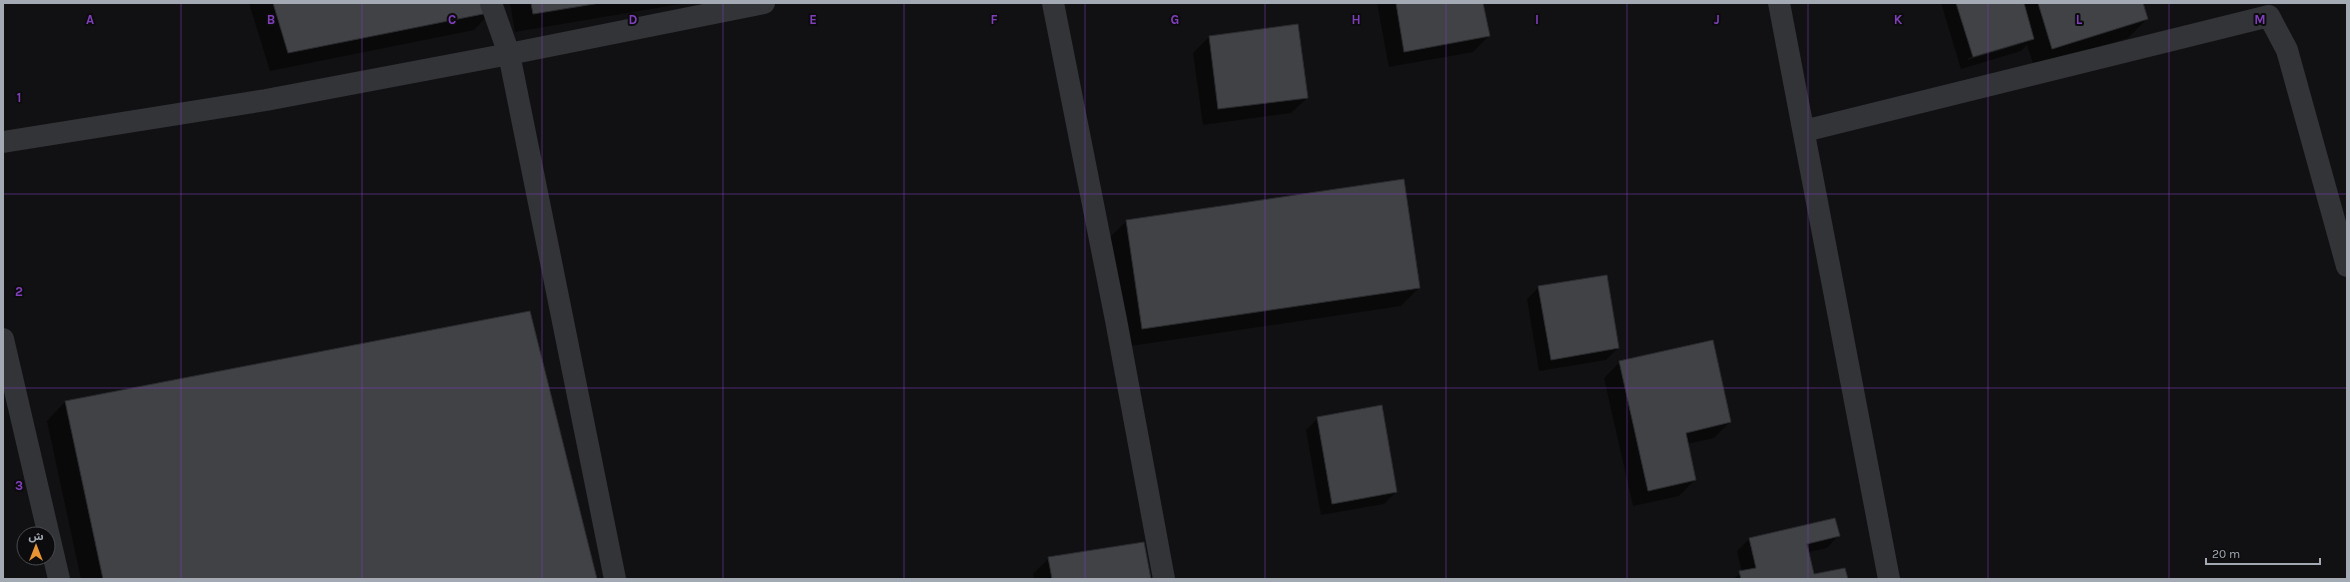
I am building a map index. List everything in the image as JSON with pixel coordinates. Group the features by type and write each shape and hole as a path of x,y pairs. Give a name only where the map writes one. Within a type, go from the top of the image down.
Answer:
{"street":[{"path":"491,3 509,54 615,579"},
{"path":"3,142 266,100 509,54 764,3"},
{"path":"1053,3 1116,320 1164,579"},
{"path":"1779,3 1889,579"},
{"path":"1804,131 2269,10 2287,50 2347,266"},
{"path":"3,339 59,579"}],"building":[{"path":"273,3 491,3 493,12 288,53"},
{"path":"531,3 600,3 533,14"},
{"path":"1396,3 1483,3 1490,36 1404,52"},
{"path":"1956,3 2024,3 2034,39 1973,57"},
{"path":"2038,3 2143,3 2148,19 2052,49"},
{"path":"1298,24 1308,98 1218,109 1209,36"},
{"path":"1404,179 1420,288 1142,329 1126,220"},
{"path":"1607,275 1619,348 1551,360 1538,286"},
{"path":"530,311 597,579 103,579 65,401"},
{"path":"1713,340 1731,422 1686,433 1696,480 1648,491 1619,361"},
{"path":"1382,405 1397,492 1332,504 1317,417"},
{"path":"1835,518 1840,536 1807,544 1814,574 1845,568 1848,579 1741,579 1739,571 1756,568 1749,538"},
{"path":"1144,542 1151,579 1052,579 1048,557"}]}
